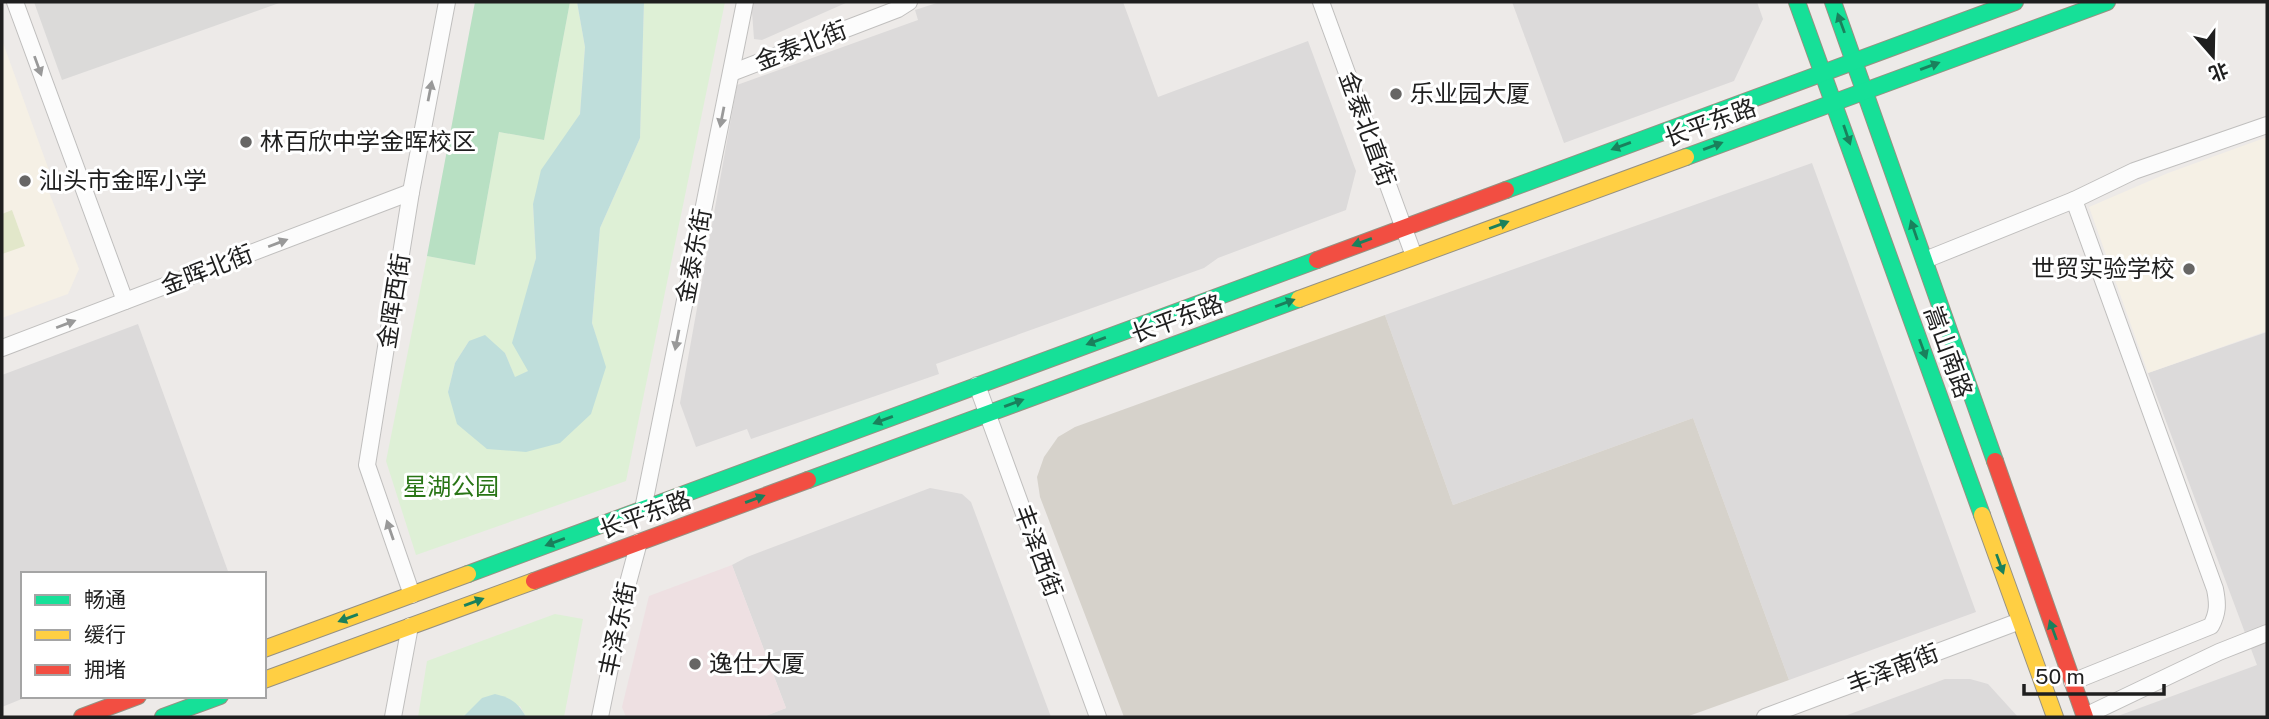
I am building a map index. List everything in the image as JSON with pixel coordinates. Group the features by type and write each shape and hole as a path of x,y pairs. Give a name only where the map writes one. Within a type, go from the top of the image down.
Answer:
{"street":[{"path":"15,2 125,301"},
{"name":"金晖西街","path":"412,595 367,465 411,192 447,2"},
{"name":"金泰东街","path":"643,509 745,2"},
{"name":"金泰北街","path":"731,74 898,9 909,2"},
{"name":"金泰北直街","path":"1321,2 1414,256"},
{"name":"嵩山南路","path":"1797,2 2055,717"},
{"name":"嵩山南路","path":"1833,2 2085,716"},
{"name":"长平东路","path":"266,648 2015,2"},
{"name":"长平东路","path":"266,679 2107,2"},
{"path":"1925,260 2074,200 2134,171 2267,125"},
{"name":"金晖北街","path":"2,348 411,192"},
{"path":"2072,682 2211,626 2218,603 2074,200"},
{"name":"丰泽西街","path":"977,385 1098,717"},
{"name":"丰泽东街","path":"600,717 625,594 639,542"},
{"name":"丰泽南街","path":"1765,717 2021,621"},
{"path":"393,717 410,626"},
{"path":"2085,716 2219,652 2267,634"},
{"path":"82,717 133,698"},
{"path":"163,717 215,698"}],"shaded area":[{"path":"34,2 282,2 62,80"},
{"path":"754,2 848,2 762,40 754,39"},
{"path":"940,2 1123,2 1158,97 1308,41 1356,171 1346,210 1218,258 1204,268 936,364 939,374 751,439 747,429 696,447 680,403 737,85 918,20 915,10"},
{"path":"1512,2 1757,2 1763,19 1734,81 1564,143"},
{"name":"汕头市金晖小学","path":"2,40 51,176 47,187 79,269 68,294 2,318"},
{"name":"世贸实验学校","path":"2267,137 2267,331 2148,373 2089,207 2168,173"},
{"path":"1812,163 1976,612 1789,680 1693,418 1453,505 1385,315"},
{"path":"1385,315 1453,505 1693,418 1789,680 1686,717 1124,717 1040,497 1037,477 1044,457 1058,437 1075,427"},
{"path":"138,324 228,572 21,572 21,698 24,698 2,707 2,375"},
{"path":"2267,332 2267,717 2115,717 2257,665 2148,373"},
{"path":"930,488 962,494 971,502 1051,717 763,717 786,708 732,565"},
{"path":"732,565 786,708 763,717 626,717 622,707 649,596"},
{"path":"1945,679 1970,679 1988,684 2018,717 1842,717"}],"green space":[{"path":"475,2 570,2 544,140 499,132 475,265 427,256"},
{"name":"星湖公园","path":"570,2 577,2 585,47 580,114 533,204 536,258 526,298 528,371 515,378 505,353 469,341 455,363 448,392 605,367 592,323 600,228 640,138 644,2 725,2 626,481 416,555 386,461 427,256 475,265 499,132 544,140"},
{"path":"12,210 25,246 2,254 2,214"},
{"path":"555,614 583,619 564,717 526,717 520,706 463,717 418,717 427,661"}],"water":[{"path":"577,2 644,2 640,138 600,228 592,323 606,367 591,414 560,443 526,452 487,449 457,424 448,392 455,363 469,341 485,335 505,353 515,377 528,371 512,343 536,258 533,204 541,170 580,114 585,47"},
{"path":"495,694 514,702 526,717 463,717 482,698"}],"traffic: fast":[{"path":"1797,2 1982,515"},
{"path":"1833,2 1995,461"},
{"path":"1506,190 2015,2"},
{"path":"1686,157 2107,2"},
{"path":"468,574 1317,260"},
{"path":"808,480 1299,299"},
{"path":"163,717 215,698"}],"traffic: slow":[{"path":"1299,299 1686,157"},
{"path":"1982,515 2055,717"},
{"path":"266,648 468,574"},
{"path":"266,679 534,581"}],"traffic: jam":[{"path":"1317,260 1506,190"},
{"path":"1995,461 2085,717"},
{"path":"534,581 808,480"},
{"path":"82,717 133,698"}],"place":[{"name":"乐业园大厦","path":"1396,94"},
{"name":"林百欣中学金晖校区","path":"246,142"},
{"name":"汕头市金晖小学","path":"25,181"},
{"name":"世贸实验学校","path":"2189,269"},
{"name":"逸仕大厦","path":"695,664"}]}
